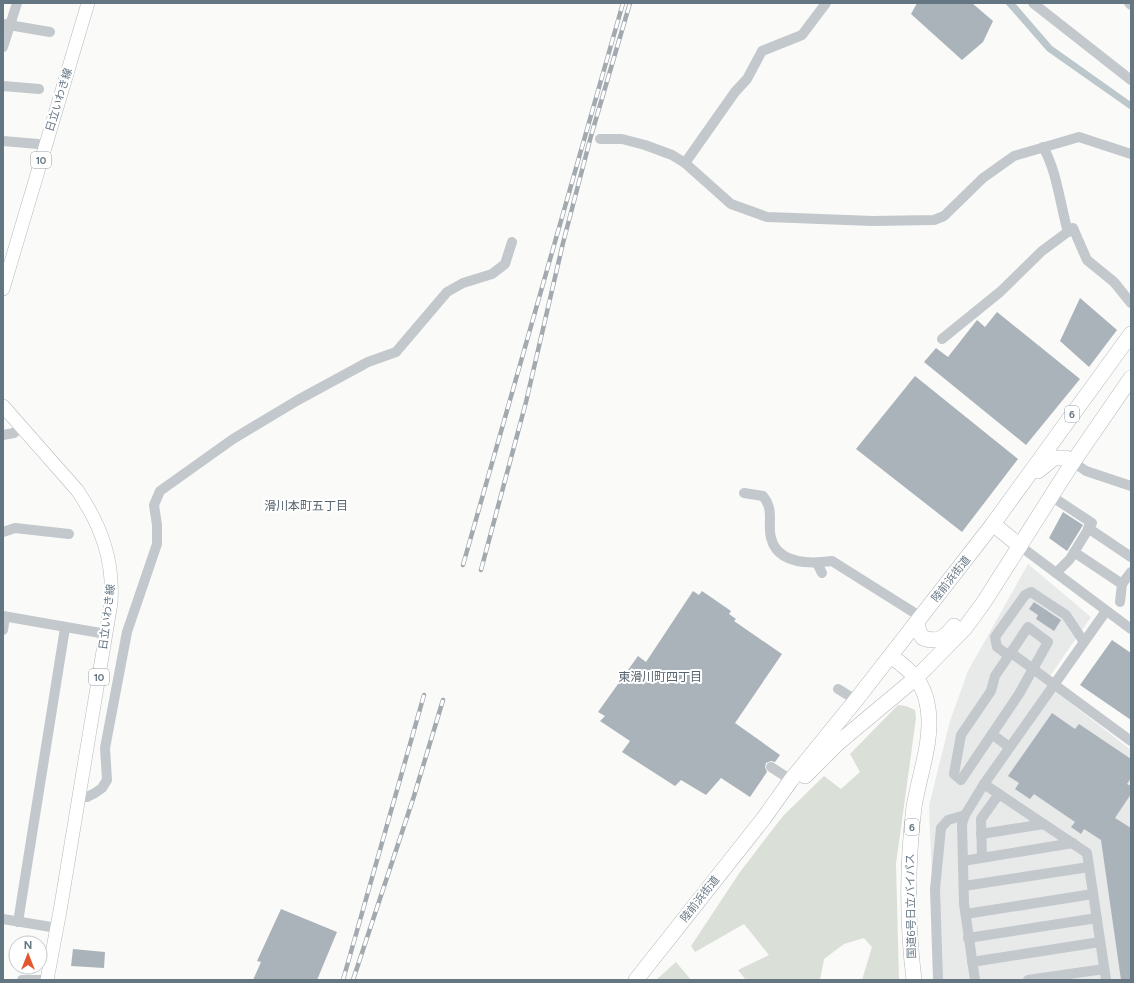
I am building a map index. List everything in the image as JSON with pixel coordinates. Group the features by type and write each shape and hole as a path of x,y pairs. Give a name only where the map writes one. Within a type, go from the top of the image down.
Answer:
{"highway":[{"name":"陸前浜街道","path":"636,980 764,818 791,780 891,656 993,524 1013,494 1131,334"},
{"name":"陸前浜街道","path":"764,818 838,743 917,677 965,628 984,602 1073,462 1131,378"},
{"path":"1013,494 1024,490 1049,460 1061,457 1073,462"},
{"path":"993,524 1020,546"},
{"path":"919,620 919,632 923,638 933,641 941,639 967,611 984,602"},
{"name":"国道6号日立バイパス","path":"891,656 917,677 927,701 929,727 914,806 910,857 910,944 914,980"}],"main road":[{"name":"日立いわき線","path":"3,289 88,3"},
{"name":"日立いわき線","path":"3,406 77,490 94,517 102,534 110,558 112,580 111,603 80,797 57,928 46,980"}],"street":[{"path":"3,47 6,25 17,3"},
{"path":"686,163 735,92 747,79 762,51 802,35 826,3"},
{"path":"1033,3 1131,80"},
{"path":"6,25 50,32"},
{"path":"3,86 39,88"},
{"path":"600,139 622,139 645,144 686,163 731,204 767,217 865,221 934,220 944,216 983,178 1014,156 1079,137 1131,154"},
{"path":"3,141 45,146"},
{"path":"1043,147 1052,162 1060,203 1068,232"},
{"path":"942,339 1000,292 1042,252 1072,228 1086,260 1114,282 1131,302"},
{"path":"80,797 87,797 95,793 102,788 107,780 105,748 127,632 157,544 157,525 154,505 160,491 233,439 298,400 368,362 396,352 447,292 463,283 492,274 505,264 512,242"},
{"path":"3,435 14,433 21,426"},
{"path":"1073,462 1086,471 1131,486"},
{"path":"744,492 763,496 769,504 771,538 775,548 787,558 801,563 832,561 919,620"},
{"path":"1051,496 1092,523 1070,559 1056,573"},
{"path":"3,532 15,528 69,534"},
{"path":"1088,528 1131,557"},
{"path":"1020,546 1131,628"},
{"path":"1074,552 1122,584"},
{"path":"817,563 822,573"},
{"path":"1120,602 1122,584 1131,572"},
{"path":"1084,642 1066,615 1031,592 1025,594 995,637 997,646 1033,670 1131,741"},
{"path":"975,980 968,938 964,886 962,824 965,815 984,784 1106,611"},
{"path":"3,630 4,617 106,634"},
{"path":"1028,627 1048,642 1033,670 1019,694 961,780 954,774 961,735 991,691 995,676 1028,627"},
{"path":"18,922 65,628"},
{"path":"838,689 856,700"},
{"path":"992,734 1009,748"},
{"path":"771,767 791,780"},
{"path":"984,784 1087,853 1106,980"},
{"path":"982,858 981,819 999,794"},
{"path":"938,980 935,889 941,828 948,820 965,815"},
{"path":"981,834 1044,824"},
{"path":"963,861 1073,844"},
{"path":"964,886 1089,867"},
{"path":"966,914 1093,894"},
{"path":"968,938 1096,918"},
{"path":"3,919 57,928"},
{"path":"972,962 1100,942"},
{"path":"910,944 918,966 919,980"},
{"path":"1028,980 1104,968"},
{"path":"22,980 46,980"}],"shaded area":[{"path":"1005,3 1015,3 1052,46 1131,102 1131,110 1047,51"},
{"path":"1028,564 1091,617 1045,683 1131,750 1131,980 933,980 933,905 929,806 950,721 968,671"},
{"path":"898,705 906,706 915,710 916,718 896,864 899,980 862,980 872,947 864,938 844,944 824,959 820,980 746,980 738,970 769,955 744,924 695,952 691,946 740,872 783,816 824,776 841,789 860,772 850,754"},
{"path":"676,962 691,980 656,980"}],"building":[{"path":"917,3 972,3 993,21 983,42 962,60 911,14"},
{"path":"1080,298 1117,330 1089,367 1060,341"},
{"path":"997,312 1080,379 1026,445 924,362 936,348 948,357 977,320 985,327"},
{"path":"915,376 1018,459 962,532 856,449"},
{"path":"1063,512 1083,525 1067,551 1049,538"},
{"path":"693,591 699,595 702,591 731,611 729,614 736,619 734,621 782,654 735,723 780,755 775,762 771,761 766,763 765,767 767,772 750,797 721,778 706,795 681,780 675,786 622,752 630,741 600,721 605,716 598,712 638,656 646,662"},
{"path":"1034,602 1061,620 1054,631 1036,619 1038,615 1029,609"},
{"path":"1112,640 1131,653 1131,720 1080,685"},
{"path":"1052,713 1075,729 1079,724 1131,759 1131,778 1127,784 1131,786 1131,794 1115,818 1131,828 1131,980 1121,980 1101,840 1084,829 1081,834 1071,827 1075,822 1034,794 1030,799 1015,789 1019,783 1008,776"},
{"path":"281,909 337,932 317,980 253,980 261,962 257,961"},
{"path":"73,949 105,952 104,968 71,966"}],"railway":[{"path":"463,565 623,3"},
{"path":"481,570 526,402 563,243 591,136 630,3"},
{"path":"343,980 424,695"},
{"path":"353,980 414,796 443,700"}],"district":[{"name":"滑川本町五丁目","path":"306,506"},
{"name":"東滑川町四丁目","path":"660,677"}]}
